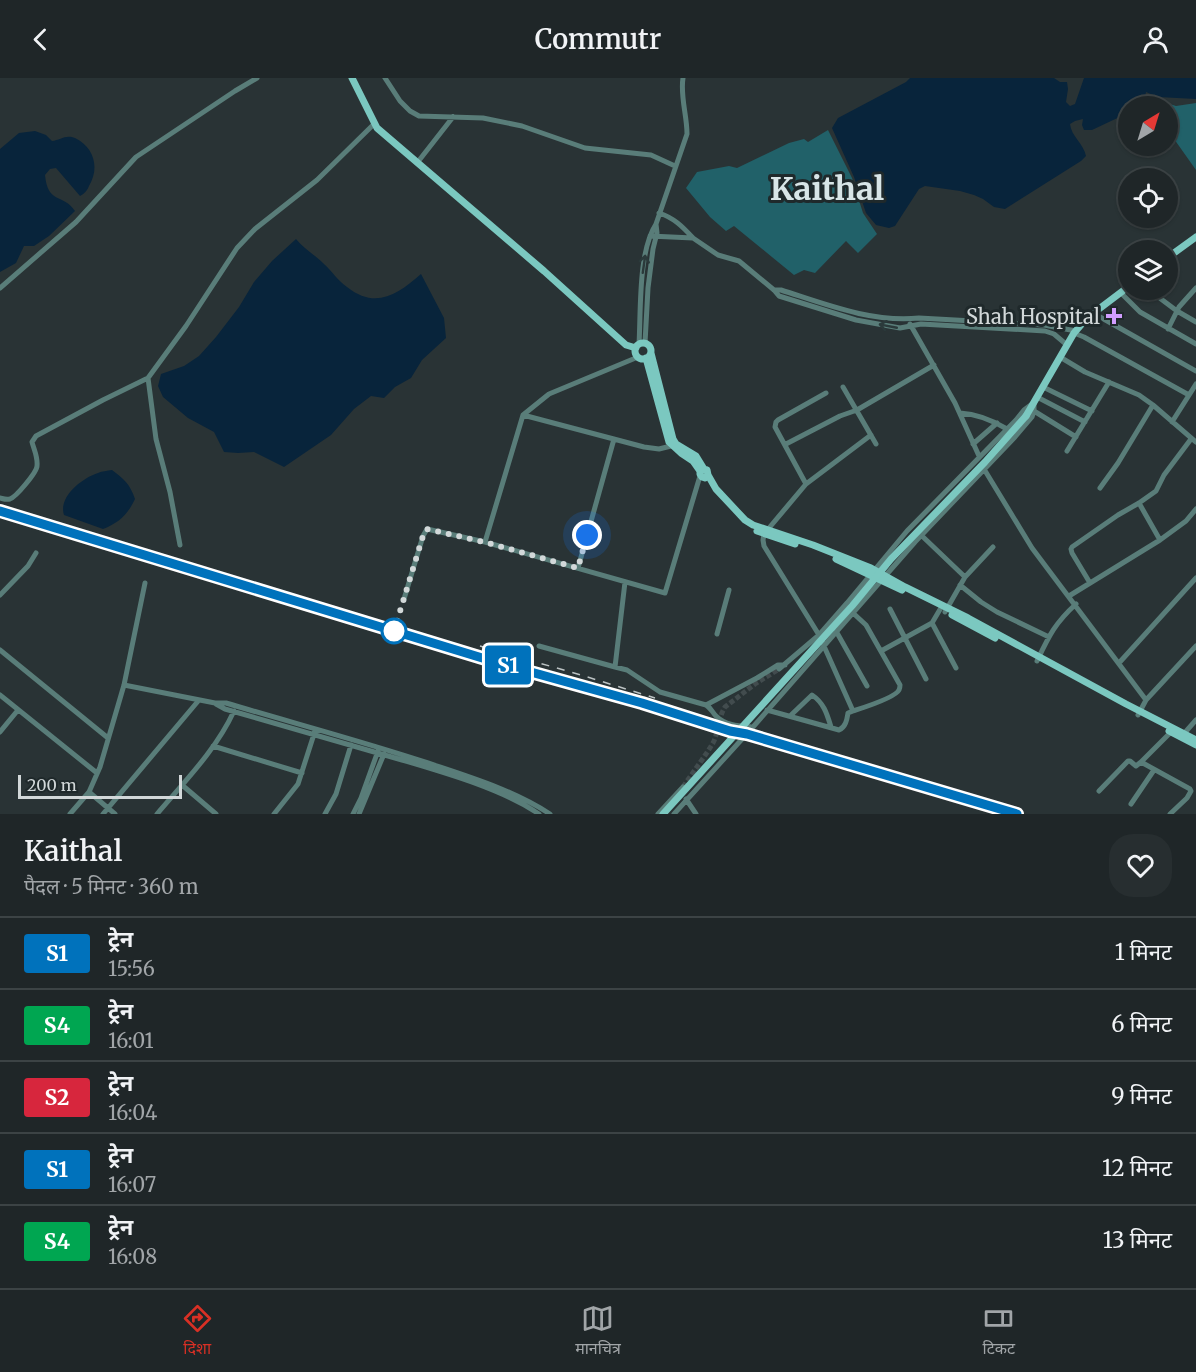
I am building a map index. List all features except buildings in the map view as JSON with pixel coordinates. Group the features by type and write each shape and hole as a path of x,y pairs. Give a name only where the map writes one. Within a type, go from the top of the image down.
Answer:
{"main road":[{"path":"352,78 376,128 536,264 626,345 650,346 645,356 674,445 696,456 703,474 745,519 766,532 872,572 1182,735 1196,745"},
{"path":"1178,250 1196,237"},
{"path":"663,814 852,606 891,559 1026,416 1075,332 1087,318 1118,294"},
{"path":"640,345 636,354 645,356"},
{"path":"1139,713 1171,732 1196,740"}],"street":[{"path":"0,288 76,222 136,158 257,78"},
{"path":"385,78 400,101 410,111 420,116 483,118 522,126 585,148 651,155 675,166"},
{"path":"640,345 644,264 653,237 657,233 656,224 659,213 687,134 682,78"},
{"path":"417,162 453,117"},
{"path":"0,498 6,500 12,498 36,470 37,456 32,442 36,436 148,378 186,327 237,248 255,229 316,180 374,124"},
{"path":"659,213 680,223 693,238 718,255 739,261 779,296 856,320 900,328 921,324 1045,331 1054,334 1067,345"},
{"path":"653,237 693,238"},
{"path":"1168,329 1177,311 1196,288"},
{"path":"774,290 781,290 850,312 902,320 931,319 1044,325 1075,332 1189,395"},
{"path":"1129,300 1140,312 1196,344"},
{"path":"1162,300 1177,311 1195,319"},
{"path":"1093,313 1196,371"},
{"path":"908,320 960,413 979,456"},
{"path":"484,542 523,416 549,394 645,356"},
{"path":"1060,357 1085,372 1139,395 1194,440 1164,475 1156,491 1072,547 1072,553 1090,583"},
{"path":"786,444 840,416 857,410 934,365"},
{"path":"148,378 156,439 170,492 180,545"},
{"path":"1068,451 1109,382"},
{"path":"1172,422 1196,384"},
{"path":"843,387 876,444"},
{"path":"1043,387 1092,411"},
{"path":"806,483 776,427 776,422 826,393"},
{"path":"1035,400 1085,422"},
{"path":"674,814 921,535 1015,437 1032,417 1035,400"},
{"path":"779,669 819,635 907,531 1035,400"},
{"path":"1100,488 1118,463 1152,405"},
{"path":"1034,411 1076,437"},
{"path":"960,413 991,420 1006,429"},
{"path":"523,416 644,447 659,448 674,445"},
{"path":"973,444 997,423"},
{"path":"853,711 819,635 764,546 763,540 766,532 806,483 871,435"},
{"path":"578,568 614,439"},
{"path":"984,469 1032,548 1146,700"},
{"path":"404,599 427,529 484,542 665,593 703,474"},
{"path":"1139,503 1160,540"},
{"path":"1069,596 1160,540 1186,521 1196,508"},
{"path":"921,535 965,577"},
{"path":"881,651 932,623 965,577 993,547"},
{"path":"0,595 28,566 36,553"},
{"path":"1119,663 1196,578"},
{"path":"615,667 625,582"},
{"path":"70,814 89,792 97,773 124,685 145,583"},
{"path":"960,585 997,612 1049,637"},
{"path":"717,634 729,590"},
{"path":"1038,659 1054,626 1076,604"},
{"path":"890,609 926,679"},
{"path":"767,710 839,730 846,723 848,712 882,700 899,690 900,685 866,625 853,613"},
{"path":"932,623 956,669"},
{"path":"836,631 867,686"},
{"path":"539,646 627,670 660,692 710,707 714,715 723,721 737,726 753,727"},
{"path":"1139,713 1146,700 1196,646"},
{"path":"0,650 108,738"},
{"path":"706,705 778,665 785,665"},
{"path":"124,685 215,704 226,704 234,709 464,775 495,786 550,814"},
{"path":"790,716 812,695 824,706 831,727"},
{"path":"0,696 97,773"},
{"path":"103,814 199,700"},
{"path":"157,814 206,757 234,709"},
{"path":"0,732 18,710"},
{"path":"1182,735 1196,720"},
{"path":"315,732 351,745 378,750"},
{"path":"274,814 298,784 315,732"},
{"path":"1099,791 1128,761 1136,766 1171,732"},
{"path":"325,814 336,794 351,745"},
{"path":"213,746 302,773"},
{"path":"353,814 378,750"},
{"path":"359,814 385,752"},
{"path":"385,752 464,780 539,814"},
{"path":"1141,762 1191,791 1170,814"},
{"path":"1131,804 1154,770"},
{"path":"182,785 216,814"},
{"path":"658,814 681,789 696,814"},
{"path":"89,792 115,814"}],"shaded area":[{"path":"910,78 1054,78 1060,82 1067,82 1066,102 1070,106 1075,104 1084,78 1196,78 1196,99 1156,96 1146,92 1145,96 1118,96 1118,118 1092,130 1084,130 1083,119 1070,124 1086,156 1081,161 1005,209 994,207 974,195 925,186 919,189 895,226 889,228 876,225 866,213 854,177 832,128 838,118"},
{"path":"1196,103 1196,170 1178,145 1178,106"},
{"path":"828,130 852,178 863,213 877,234 858,253 846,241 815,273 804,270 794,275 734,226 726,231 710,217 686,188 697,172 729,166 737,168 789,143 804,139 808,142"},
{"path":"35,131 46,135 52,141 69,137 82,142 91,152 94,172 85,193 80,196 56,168 50,169 45,175 49,191 75,211 49,236 34,246 24,246 16,263 0,272 0,149 19,133"},
{"path":"296,239 344,285 368,297 386,297 404,288 421,274 444,318 446,338 422,360 411,378 395,387 384,398 371,396 354,409 331,435 284,467 254,452 224,452 214,432 188,418 163,397 158,386 161,374 184,366 199,356 239,307 254,282"},
{"path":"112,470 126,482 135,499 122,517 103,529 64,515 65,502 73,489 92,476"}],"tunnel":[{"path":"683,787 713,743 725,707 779,669"}],"railway":[{"path":"0,511 502,664 1016,814"},
{"path":"480,646 655,698"}],"train":[{"name":"S1","path":"0,511 502,664 1017,814"}],"place":[{"name":"Shah Hospital","path":"1114,316"}],"district":[{"name":"Kaithal","path":"827,189"}],"route":[{"path":"394,631 427,529 578,568 587,535"}]}
